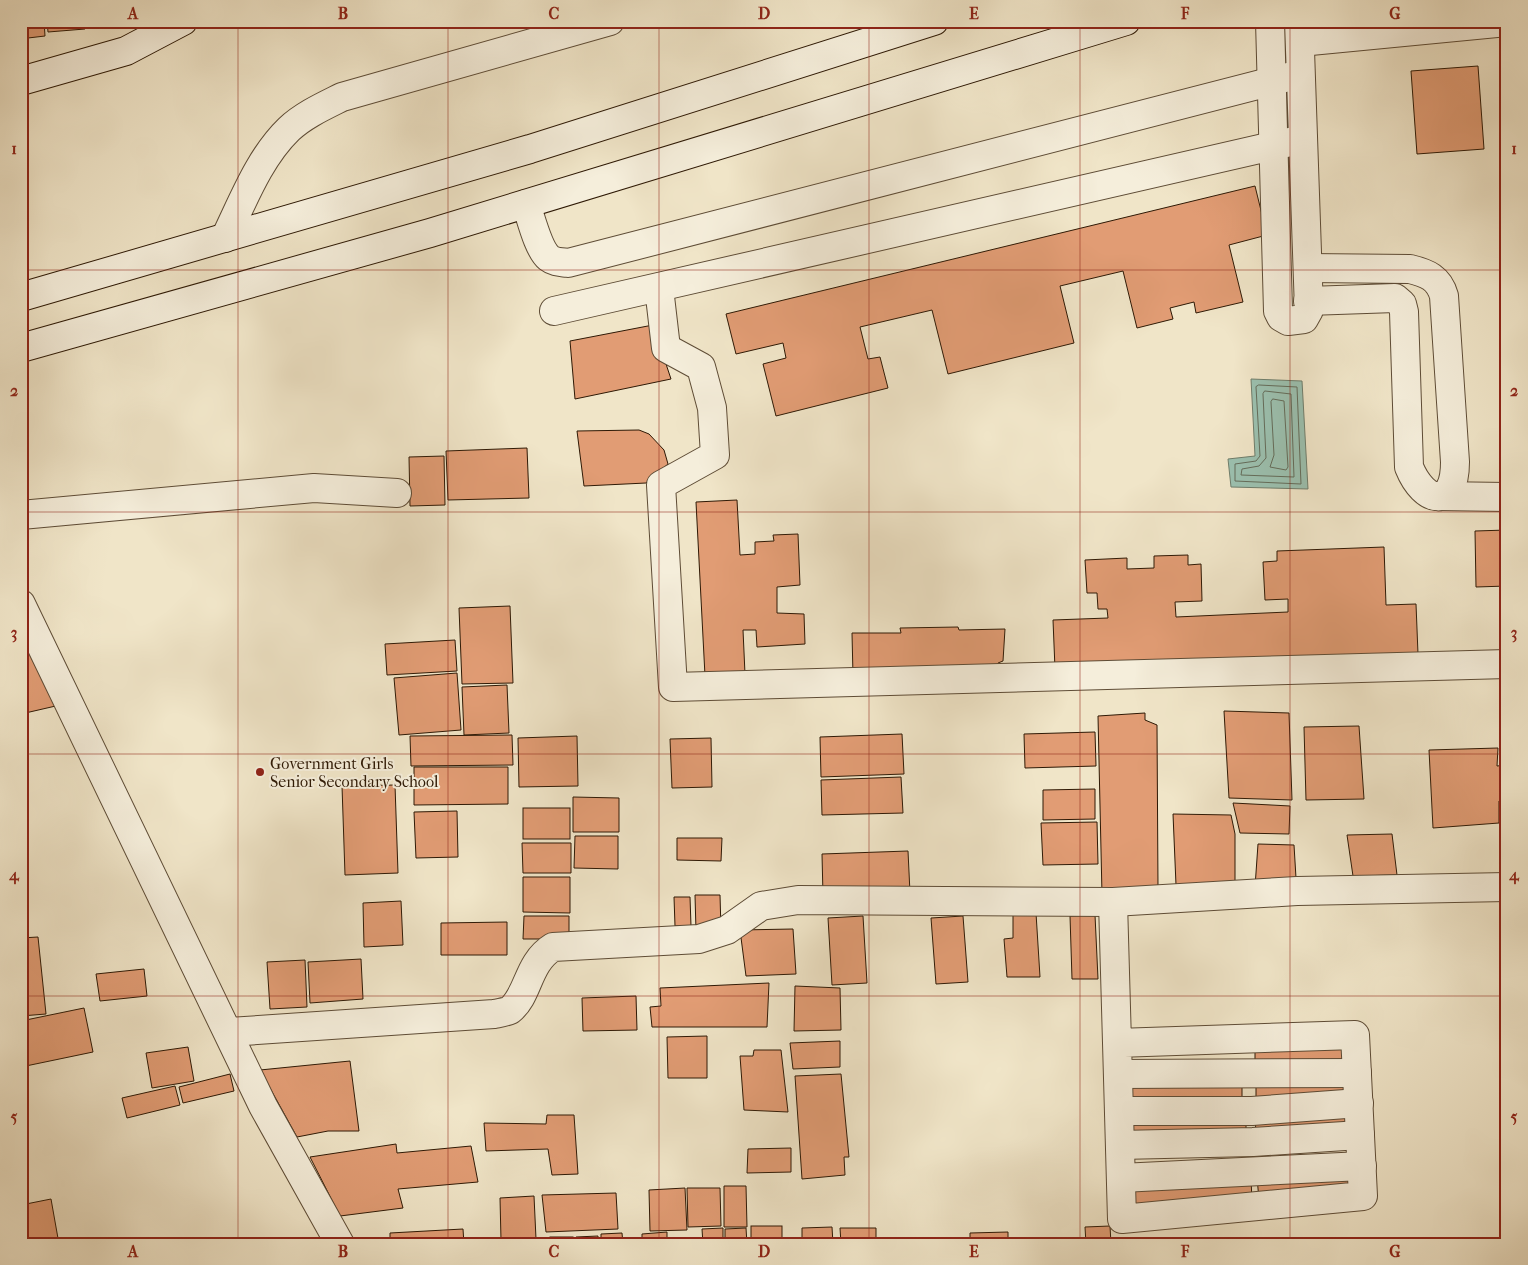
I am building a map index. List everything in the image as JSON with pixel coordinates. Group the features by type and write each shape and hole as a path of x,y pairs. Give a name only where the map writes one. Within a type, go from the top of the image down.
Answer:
{"street":[{"path":"21,80 126,51 183,21"},
{"path":"225,238 256,173 273,148 290,128 316,110 342,97 610,21"},
{"path":"21,297 530,150 934,21"},
{"path":"21,348 526,204 1126,21"},
{"path":"1270,21 1278,311 1282,317 1288,320 1304,319 1309,310 1300,32 1507,22"},
{"path":"526,204 543,250 548,258 556,262 568,263 1300,74"},
{"path":"554,311 1303,139"},
{"path":"1308,268 1410,269 1426,273 1441,284 1444,296 1455,480 1451,489 1446,494 1437,496"},
{"path":"659,288 666,348 701,367 712,408 715,455 661,485 673,687 1507,664"},
{"path":"1308,302 1395,298 1402,304 1404,312 1409,467 1415,482 1423,492 1437,496 1507,497"},
{"path":"21,515 314,488 397,493"},
{"path":"21,604 229,1032 263,1106 340,1244"},
{"path":"229,1032 494,1014 509,1010 543,954 553,947 699,939 727,930 760,906 798,900 1113,902 1297,891 1507,887"},
{"path":"1113,902 1117,1043 1121,1178 1122,1219 1255,1208 1363,1196 1355,1035 1117,1043"},
{"path":"1250,1039 1255,1208"},
{"path":"1118,1074 1358,1073"},
{"path":"1119,1111 1252,1111 1359,1103"},
{"path":"1120,1145 1253,1142 1360,1135"},
{"path":"1121,1178 1254,1173 1362,1166"}],"water":[{"path":"1251,379 1302,381 1308,489 1231,487 1228,459 1255,456"}],"building":[{"path":"27,21 44,21 45,36 28,38"},
{"path":"47,21 84,21 85,29 48,32"},
{"path":"21,26 26,26 27,49 21,49"},
{"path":"1478,66 1484,149 1417,154 1411,71"},
{"path":"1255,186 1267,235 1229,245 1243,302 1196,313 1194,302 1170,308 1173,319 1137,328 1123,271 1060,286 1074,343 948,374 932,310 860,327 868,359 880,357 888,388 776,416 763,364 786,358 783,343 736,354 726,314"},
{"path":"653,325 671,379 575,399 570,341"},
{"path":"639,430 649,434 664,450 668,464 646,483 584,486 577,431"},
{"path":"527,448 529,498 448,500 446,451"},
{"path":"444,456 445,505 410,506 409,457"},
{"path":"737,500 740,555 755,554 755,542 774,541 773,535 798,534 800,585 777,587 777,613 804,614 805,644 757,647 756,630 743,630 745,674 705,676 696,502"},
{"path":"1507,530 1507,586 1476,587 1475,531"},
{"path":"1384,547 1386,605 1416,604 1418,654 1055,669 1053,620 1108,618 1107,609 1098,609 1097,593 1087,593 1085,560 1127,558 1127,569 1154,568 1154,556 1188,555 1188,565 1201,564 1202,601 1175,602 1176,617 1288,612 1288,599 1265,600 1263,562 1277,561 1277,551"},
{"path":"510,606 513,683 462,684 459,608"},
{"path":"958,627 959,630 1005,629 1003,661 998,663 1000,670 853,676 852,633 901,633 900,628"},
{"path":"455,640 457,671 387,675 385,644"},
{"path":"35,653 60,705 21,714 21,656"},
{"path":"457,673 461,730 399,735 394,678"},
{"path":"507,685 509,733 464,735 462,687"},
{"path":"1224,711 1289,713 1292,800 1229,798"},
{"path":"1145,713 1145,720 1157,725 1158,889 1102,895 1098,716"},
{"path":"1359,726 1364,799 1306,800 1304,727"},
{"path":"1095,732 1096,766 1025,768 1024,734"},
{"path":"902,734 904,774 821,777 820,737"},
{"path":"512,735 513,765 411,766 410,736"},
{"path":"577,736 578,786 519,787 518,738"},
{"path":"711,738 712,787 672,788 670,739"},
{"path":"1498,748 1497,766 1507,765 1507,802 1499,801 1499,823 1433,828 1429,750"},
{"path":"414,767 508,767 508,804 414,805"},
{"path":"901,777 903,813 822,815 821,780"},
{"path":"395,785 398,873 345,875 342,786"},
{"path":"1095,789 1095,819 1043,820 1043,790"},
{"path":"573,797 619,798 619,832 573,832"},
{"path":"1233,803 1290,806 1289,834 1240,833"},
{"path":"523,808 570,808 570,839 523,839"},
{"path":"457,811 458,857 416,858 414,812"},
{"path":"1173,814 1231,815 1235,834 1235,885 1176,885"},
{"path":"1097,822 1098,864 1043,865 1041,823"},
{"path":"1392,834 1397,875 1353,876 1347,835"},
{"path":"575,836 618,836 618,869 574,868"},
{"path":"677,838 722,838 721,861 677,860"},
{"path":"522,843 571,843 571,873 523,873"},
{"path":"1258,844 1294,845 1296,878 1288,878 1288,885 1255,887"},
{"path":"908,851 910,893 823,896 822,854"},
{"path":"523,877 570,877 570,913 523,912"},
{"path":"695,895 720,895 721,930 696,931"},
{"path":"674,897 690,897 691,926 675,926"},
{"path":"401,901 403,945 364,947 363,903"},
{"path":"1036,913 1040,977 1007,977 1004,939 1013,938 1013,915"},
{"path":"1095,915 1098,979 1072,979 1070,916"},
{"path":"524,916 569,916 569,939 523,939"},
{"path":"863,916 867,983 832,985 828,918"},
{"path":"963,916 968,982 936,984 931,918"},
{"path":"507,922 507,955 441,955 441,923"},
{"path":"793,929 796,974 746,976 740,930"},
{"path":"38,937 46,1014 21,1016 21,938"},
{"path":"361,959 363,999 310,1003 308,962"},
{"path":"305,960 307,1007 270,1009 267,962"},
{"path":"144,969 147,996 100,1001 96,974"},
{"path":"769,983 767,1027 652,1027 650,1007 661,1006 660,988"},
{"path":"795,986 840,988 841,1030 794,1031"},
{"path":"636,996 637,1030 583,1031 582,998"},
{"path":"84,1008 93,1052 21,1067 21,1021"},
{"path":"707,1036 707,1078 668,1078 667,1037"},
{"path":"1351,1040 1352,1065 1255,1068 1255,1043"},
{"path":"840,1041 840,1067 793,1069 790,1043"},
{"path":"188,1047 194,1081 152,1088 146,1053"},
{"path":"754,1050 781,1050 788,1112 744,1110 740,1056 753,1056"},
{"path":"350,1061 359,1131 328,1131 297,1137 260,1070"},
{"path":"230,1074 234,1091 183,1103 179,1087"},
{"path":"841,1074 849,1157 844,1157 845,1175 802,1179 795,1076"},
{"path":"1352,1076 1353,1101 1256,1102 1256,1077"},
{"path":"1242,1077 1242,1105 1132,1105 1132,1078"},
{"path":"175,1086 180,1105 127,1118 122,1098"},
{"path":"1354,1108 1355,1131 1256,1136 1255,1113"},
{"path":"1246,1113 1246,1140 1130,1140 1129,1114"},
{"path":"547,1115 574,1115 578,1174 552,1175 548,1149 486,1151 484,1123 546,1124"},
{"path":"396,1144 397,1153 471,1146 478,1182 398,1189 403,1208 340,1216 310,1157"},
{"path":"791,1148 791,1172 747,1173 748,1149"},
{"path":"1353,1171 1354,1193 1259,1200 1257,1177"},
{"path":"1251,1178 1252,1202 1133,1207 1131,1183"},
{"path":"724,1186 746,1186 747,1227 724,1227"},
{"path":"685,1188 687,1230 650,1231 649,1190"},
{"path":"687,1188 720,1188 721,1226 688,1227"},
{"path":"616,1193 618,1229 546,1232 542,1195"},
{"path":"534,1196 536,1239 501,1240 500,1198"},
{"path":"51,1199 59,1244 21,1244 21,1205"},
{"path":"751,1226 782,1226 782,1244 751,1244"},
{"path":"1110,1226 1111,1244 1086,1244 1085,1227"},
{"path":"832,1227 833,1244 802,1244 802,1228"},
{"path":"723,1228 723,1244 703,1244 702,1229"},
{"path":"746,1228 747,1244 725,1244 725,1229"},
{"path":"840,1228 876,1228 876,1244 841,1244"},
{"path":"463,1229 464,1244 390,1244 390,1233"},
{"path":"667,1232 667,1244 642,1244 642,1234"},
{"path":"1008,1232 1008,1244 970,1244 970,1233"},
{"path":"622,1233 623,1244 601,1244 601,1234"},
{"path":"598,1236 598,1244 576,1244 576,1237"},
{"path":"550,1237 573,1237 573,1244 550,1244"}],"place":[{"name":"Government Girls Senior Secondary School","path":"260,772"}]}
